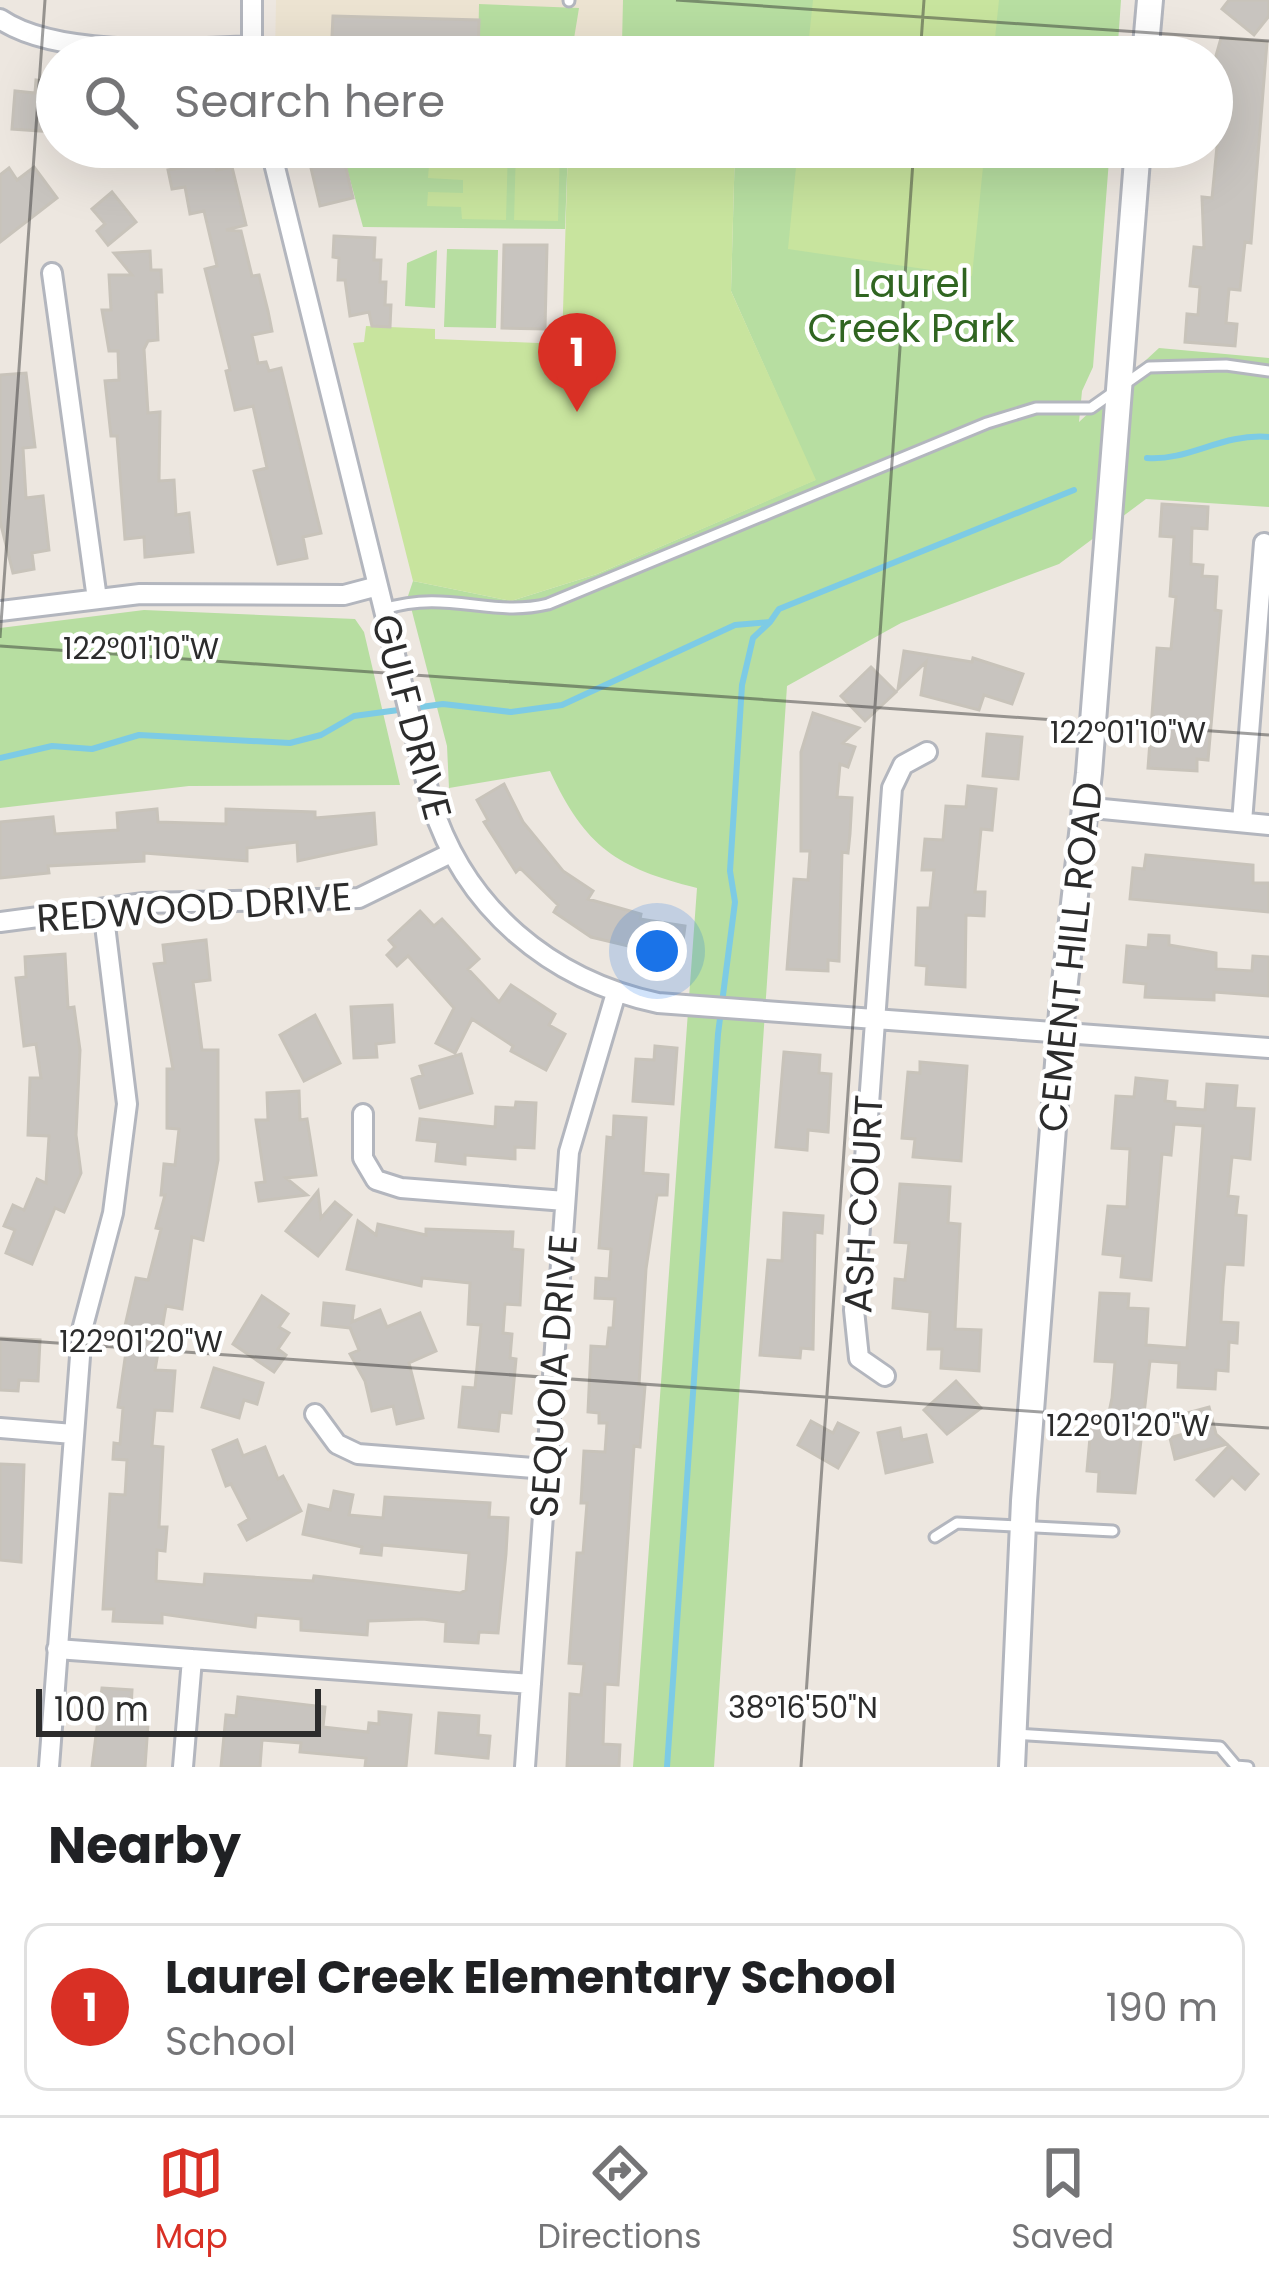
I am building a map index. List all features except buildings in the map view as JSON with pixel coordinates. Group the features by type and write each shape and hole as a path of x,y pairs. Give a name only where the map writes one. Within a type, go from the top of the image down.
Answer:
{"street":[{"path":"251,0 251,36"},
{"path":"1147,36 1150,0"},
{"path":"0,19 39,36"},
{"name":"GULF DRIVE","path":"275,168 417,741 451,854 490,909 520,938 570,973 616,992 704,1008 1269,1048"},
{"name":"CEMENT HILL ROAD","path":"1012,1767 1024,1526 1060,1031 1089,773 1136,168"},
{"path":"52,273 97,599"},
{"path":"1242,822 1264,543"},
{"path":"0,611 140,594 344,595 378,586"},
{"name":"ASH COURT","path":"885,1376 859,1358 854,1310 892,788 903,765 926,752"},
{"path":"1082,807 1269,825"},
{"name":"REDWOOD DRIVE","path":"0,922 171,901 359,898 451,854"},
{"path":"49,1767 82,1330 116,1195 127,1104 103,910"},
{"name":"SEQUOIA DRIVE","path":"525,1767 572,1131 616,992"},
{"path":"363,1114 363,1158 376,1180 400,1188 565,1201"},
{"path":"315,1414 337,1444 358,1454 547,1468"},
{"path":"0,1428 73,1434"},
{"path":"57,1649 531,1684"},
{"path":"184,1767 191,1659"}],"lane":[{"path":"384,609 427,598 526,610 987,423 1036,408 1090,408 1149,367 1226,365 1269,371"},
{"path":"935,1537 957,1523 1113,1531"},
{"path":"1014,1734 1220,1747 1236,1766 1248,1767"}],"shaded area":[{"path":"276,0 623,0 623,36 275,36"}],"green space":[{"path":"623,0 1121,0 1118,36 622,36"},
{"path":"813,0 999,0 995,36 809,36"},
{"path":"479,4 579,8 574,36 478,36"},
{"path":"347,168 567,168 565,229 363,227"},
{"path":"429,168 507,168 506,220 462,219 461,207 427,206 428,192 463,193 463,180 428,178"},
{"path":"515,168 559,168 558,221 514,220"},
{"path":"567,168 734,168 731,291 816,480 597,574 511,601 413,581 353,343 364,342 366,326 435,329 435,339 562,344"},
{"name":"Laurel Creek Park","path":"734,168 1108,168 1093,367 1082,391 1079,422 1159,348 1269,358 1269,507 1146,499 1059,564 901,623 787,686 714,1767 633,1767 697,888 645,872 607,850 576,819 550,771 449,788 447,746 408,596 413,581 511,601 597,574 815,480 731,291"},
{"path":"796,168 983,168 972,276 788,249"},
{"path":"447,249 498,250 496,328 444,327"},
{"path":"437,250 435,308 405,306 407,263"},
{"path":"144,610 355,619 364,632 400,785 189,786 0,808 0,628"}],"waterway":[{"path":"1147,458 1236,439 1269,437"},
{"path":"0,758 52,746 92,749 139,735 290,743 321,735 354,716 443,704 511,712 562,705 735,625 770,622 779,609 1074,490"},
{"path":"667,1767 718,1034 735,902 730,871 742,685 753,638 770,622"}],"place":[{"name":"Laurel Creek Elementary School","path":"577,412"}]}
